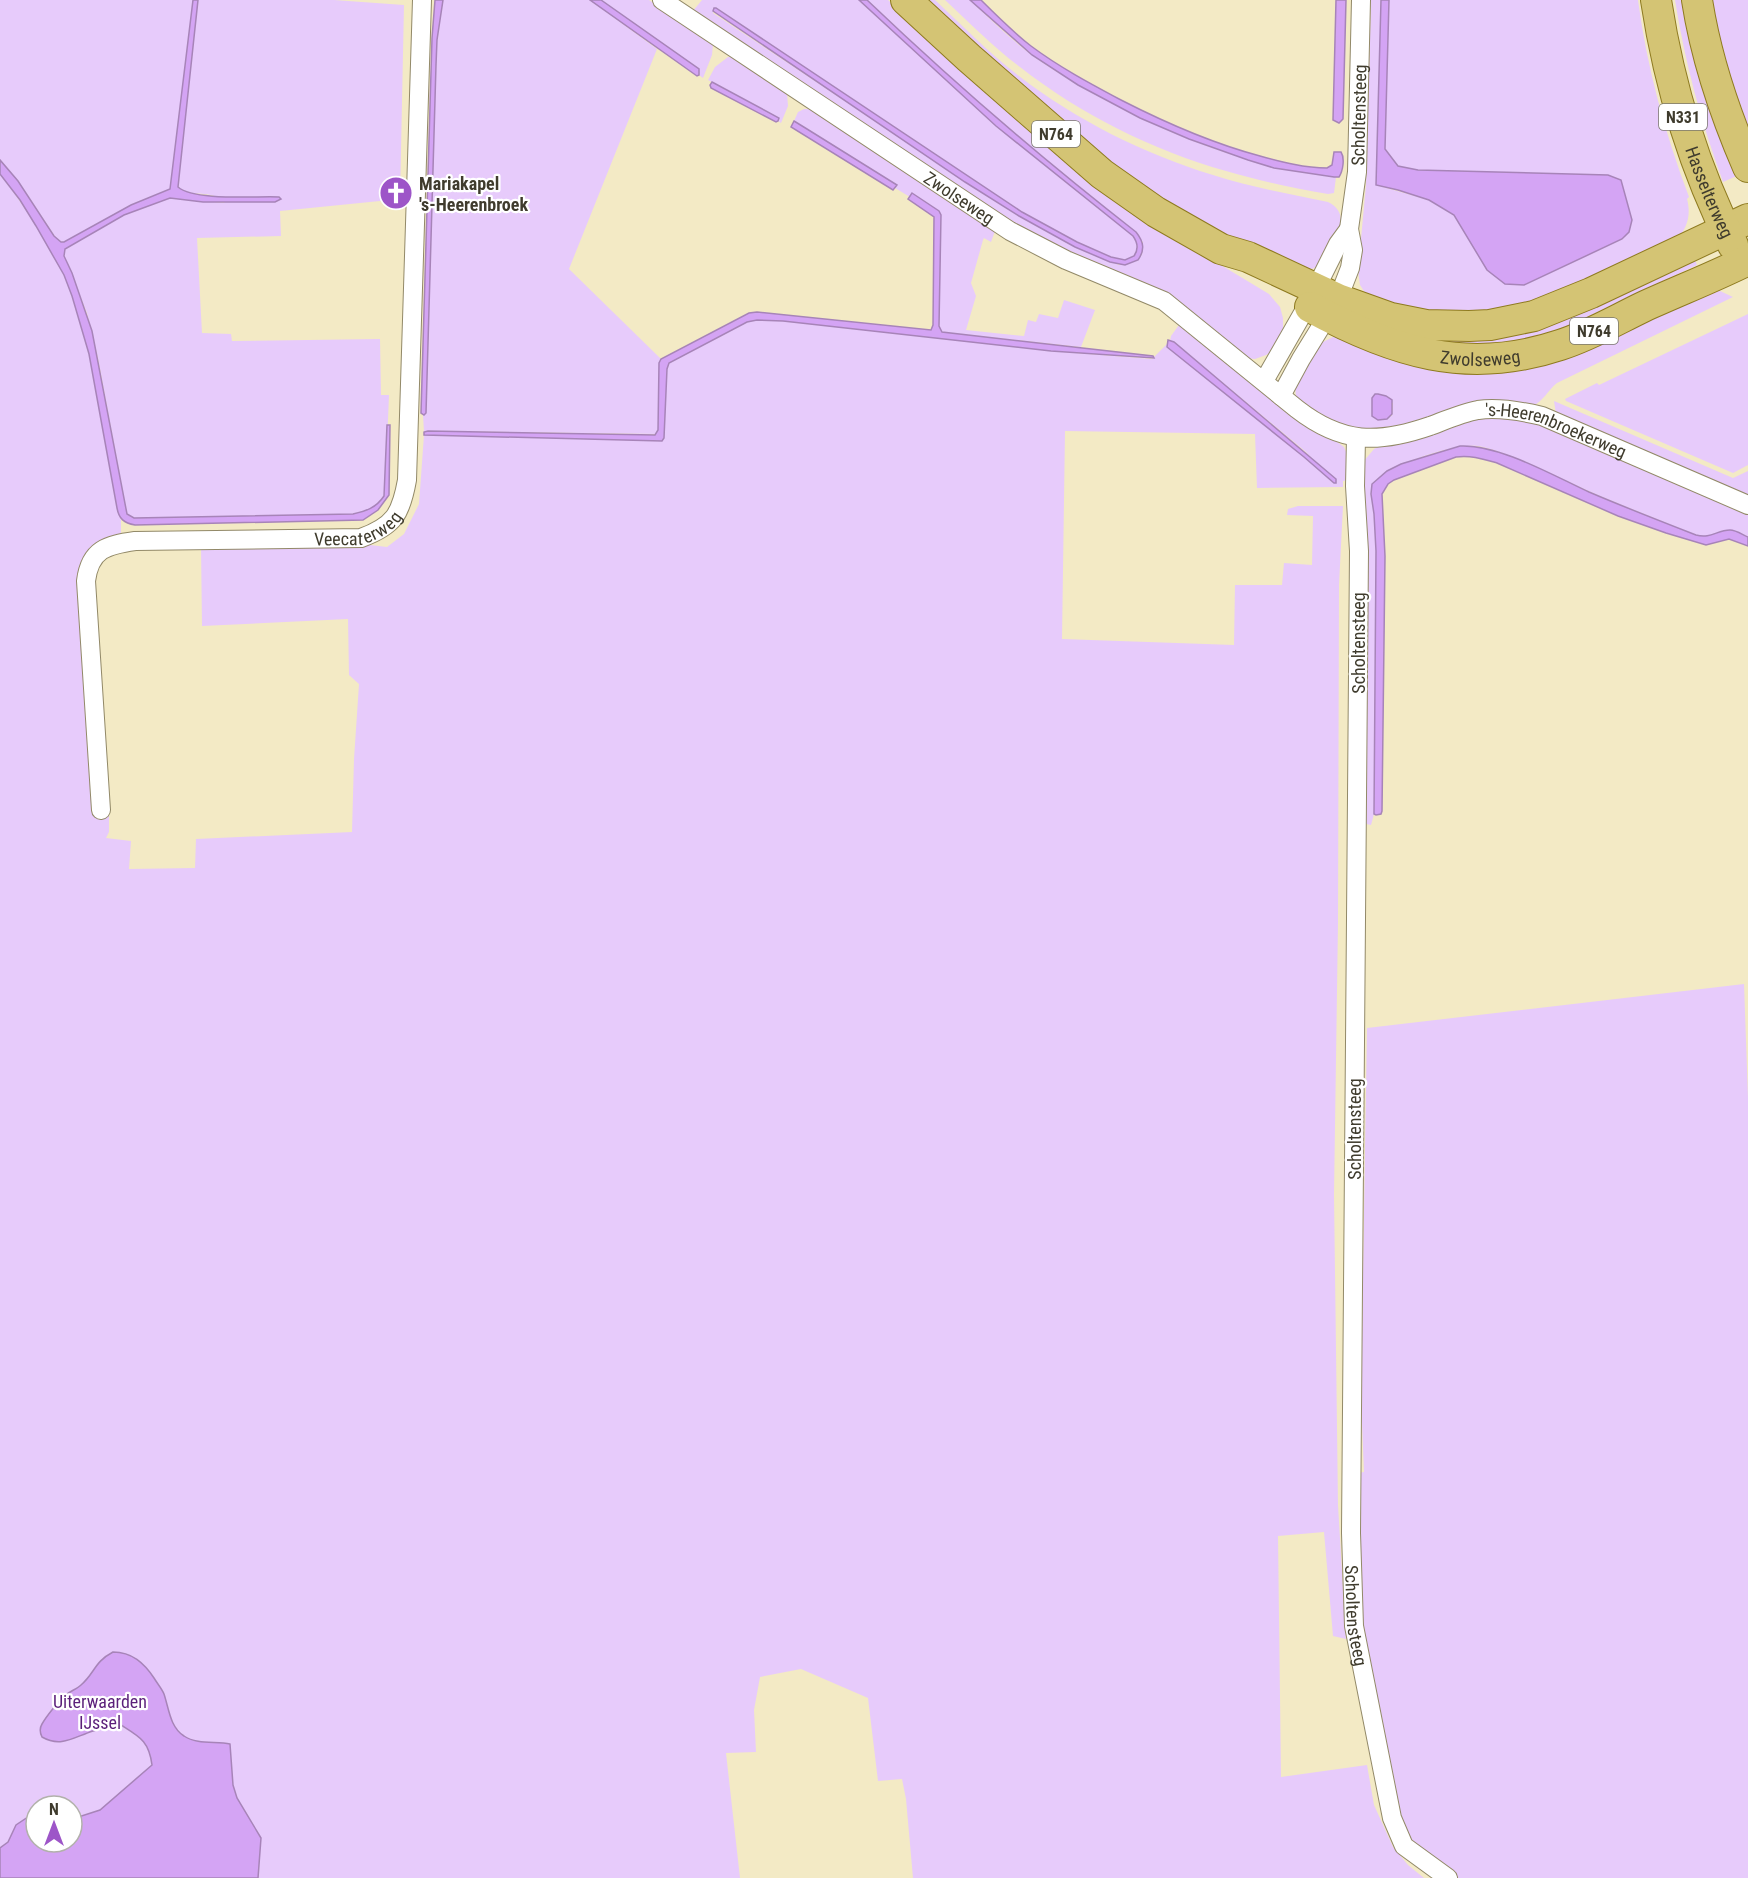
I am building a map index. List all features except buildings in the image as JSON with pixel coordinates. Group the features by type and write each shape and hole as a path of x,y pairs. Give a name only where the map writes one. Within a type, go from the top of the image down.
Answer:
{"main road":[{"name":"Zwolseweg","path":"906,0 1102,174 1156,213 1221,249 1239,269 1322,303 1388,343 1435,357 1491,359 1513,357 1561,345 1746,266"},
{"name":"Hasselterweg","path":"1656,0 1664,49 1689,139 1703,179 1736,224 1746,266"},
{"name":"N331","path":"1697,0 1710,61 1723,104 1748,167"},
{"name":"Zwolseweg","path":"1322,303 1426,325 1469,326 1506,322 1534,316 1583,297 1736,224"}],"street":[{"name":"Veecaterweg","path":"101,810 86,581 91,561 98,553 108,546 135,541 361,538 378,532 389,524 397,515 404,500 408,468 422,0"},
{"name":"Zwolseweg","path":"662,0 1010,231 1066,260 1164,301 1264,381"},
{"name":"Scholtensteeg","path":"1264,381 1350,267 1353,250 1349,229 1357,172 1361,0"},
{"name":"Scholtensteeg","path":"1281,396 1301,359 1322,303 1338,244 1349,229"},
{"path":"1264,381 1320,425 1356,438"},
{"name":"'s-Heerenbroekerweg","path":"1356,438 1377,438 1412,432 1477,410 1506,409 1525,412 1542,416 1748,505"},
{"name":"Scholtensteeg","path":"1356,438 1355,486 1359,563 1351,1533 1354,1626 1392,1818 1404,1846 1448,1878"}],"green space":[{"path":"0,0 193,0 170,189 131,205 64,242 58,241 18,181 0,160"},
{"path":"198,0 334,0 404,5 400,199 280,211 281,236 197,238 202,333 231,334 232,341 380,339 381,395 389,395 385,493 376,505 363,511 353,514 134,518 127,514 98,358 87,313 64,256 65,249 124,215 170,198 225,203 218,197 187,192 178,187"},
{"path":"443,0 590,0 657,49 569,269 661,359 656,434 424,432 437,40"},
{"path":"601,0 649,0 713,44 712,55 703,78 699,75 699,69"},
{"path":"702,0 859,0 996,126 1133,236 1137,246 1134,256 1125,260 1111,257 1077,242 1022,212 716,8 713,13 992,199 1075,247 1119,265 1142,255 1143,242 956,83 867,0 888,0 934,44 1196,250 1269,294 1280,307 1283,318 1283,328 1278,341 1271,352 1266,355 1255,359 1245,358 1103,269 1027,232 692,12"},
{"path":"918,0 935,0 987,49 1041,92 1087,121 1136,146 1213,175 1256,187 1328,202 1335,206 1341,217 1340,229 1326,256 1313,268 1293,271 1169,203 1122,172"},
{"path":"945,0 970,0 1008,36 1041,61 1135,115 1217,150 1246,159 1336,177 1334,193 1328,194 1290,187 1226,171 1171,152 1118,129 1067,100 1020,67"},
{"path":"1371,0 1381,0 1376,185 1429,200 1454,215 1487,270 1524,285 1622,239 1629,232 1398,166 1385,149 1389,0 1638,0 1646,50 1658,100 1689,197 1687,199 1688,220 1684,230 1677,239 1606,280 1467,321 1369,299 1360,285 1358,271 1366,185"},
{"path":"1675,0 1688,0 1739,175 1723,182 1694,92"},
{"path":"1707,0 1748,0 1748,146"},
{"path":"728,57 787,93 788,106 781,123 778,121 779,118 708,80 715,67"},
{"path":"810,109 995,231 991,242 984,238 983,240 971,283 976,296 966,330 1024,336 1028,320 1036,322 1039,314 1058,318 1064,300 1095,310 1081,347 942,332 939,326 941,215 912,194 910,197 895,188 897,185 794,121 798,112"},
{"name":"Uiterwaarden IJssel","path":"0,174 35,223 64,275 84,330 98,389 117,508 121,520 121,537 90,551 109,814 109,832 106,838 131,841 129,869 195,868 196,839 352,832 359,684 349,675 348,619 202,626 201,547 362,544 387,547 404,534 419,504 424,435 662,441 669,363 747,322 783,321 1051,351 1152,359 1167,344 1167,347 1334,483 1306,452 1170,341 1179,325 1344,447 1347,454 1349,480 1343,481 1343,487 1257,488 1255,434 1065,431 1062,639 1234,645 1235,585 1282,585 1284,563 1312,565 1313,516 1287,515 1288,509 1298,506 1343,506 1339,585 1334,1195 1338,1505 1346,1639 1333,1636 1324,1532 1278,1536 1281,1777 1367,1765 1374,1805 1393,1847 1408,1865 1424,1878 913,1878 902,1779 878,1781 868,1698 801,1669 760,1677 754,1710 756,1752 726,1753 740,1878 0,1878"},
{"path":"1691,250 1697,265 1570,325 1539,336 1511,342 1438,345 1363,313 1460,331"},
{"path":"1710,291 1720,291 1733,297 1557,383 1532,406 1390,430 1354,430 1325,419 1296,397 1295,385 1319,344 1335,336 1449,371","holes":["1373,395 1393,403 1392,416 1372,416"]},
{"path":"1748,314 1748,465 1733,473 1565,399 1597,383 1599,385"},
{"path":"1554,401 1733,478 1748,471 1748,498 1556,414"},
{"path":"1502,416 1541,424 1748,513 1748,537 1731,530 1706,537 1696,535 1509,456 1478,446 1453,448 1422,457 1380,477 1372,484 1371,494 1376,551 1374,814 1371,825 1362,823 1363,462 1374,449 1382,445 1470,419"},
{"path":"1744,984 1748,1098 1748,1878 1454,1878 1413,1846 1398,1822 1364,1634 1356,1566 1357,1473 1364,1472 1361,1399 1367,1028"}],"shaded area":[{"path":"193,0 198,0 178,187 211,196 279,197 281,199 275,202 203,202 170,198 124,215 65,249 64,256 92,331 127,514 134,518 362,512 374,506 384,496 387,425 390,425 389,495 378,510 363,520 135,525 123,520 117,508 89,354 72,296 64,275 36,226 0,174 0,160 18,181 54,236 61,242 131,205 170,189"},
{"path":"435,0 443,0 437,40 426,413 424,415 421,413"},
{"path":"590,0 601,0 699,69 699,75 697,76"},
{"path":"859,0 867,0 998,119 1136,232 1143,246 1138,260 1125,265 1110,262 1075,247 1019,216 965,182 713,11 716,8 1022,212 1077,242 1111,257 1125,260 1134,256 1137,246 1133,236 996,126"},
{"path":"970,0 981,0 1031,46 1075,75 1155,117 1224,145 1294,164 1327,168 1332,165 1334,152 1341,152 1343,161 1339,177 1274,168 1189,139 1140,118 1078,85 1032,55"},
{"path":"1336,0 1346,0 1343,119 1339,123 1333,120"},
{"path":"1381,0 1389,0 1385,149 1398,166 1418,170 1608,175 1621,180 1632,220 1629,232 1622,239 1524,285 1505,284 1487,270 1454,215 1429,200 1376,185"},
{"path":"712,82 779,118 778,121 711,88"},
{"path":"794,121 897,185 893,190 791,127"},
{"path":"912,193 939,211 941,215 939,326 942,332 1153,356 1154,358 1051,351 757,320 747,322 669,363 662,441 424,435 424,432 428,431 655,435 658,430 659,363 661,359 749,313 931,330 933,325 934,217 908,199"},
{"path":"1168,340 1174,342 1336,479 1336,483 1167,347"},
{"path":"1378,394 1392,400 1392,414 1387,419 1378,420 1372,416 1372,398"},
{"path":"1460,446 1492,450 1509,455 1589,492 1696,535 1706,536 1725,530 1735,531 1748,537 1748,546 1729,539 1706,545 1666,533 1618,516 1497,463 1477,458 1456,457 1388,484 1382,494 1385,556 1382,811 1381,814 1376,815 1374,814 1376,551 1372,484 1387,471 1401,464"},
{"path":"113,1652 126,1654 137,1659 146,1668 163,1692 173,1723 184,1736 201,1742 230,1744 233,1785 237,1798 261,1838 258,1878 0,1878 0,1848 8,1842 16,1825 24,1820 24,1854 84,1854 84,1815 100,1810 152,1765 146,1745 121,1725 96,1730 61,1742 42,1737 40,1729 42,1724 56,1705 81,1685"}],"place":[{"name":"Mariakapel 's-Heerenbroek","path":"396,193"}]}
